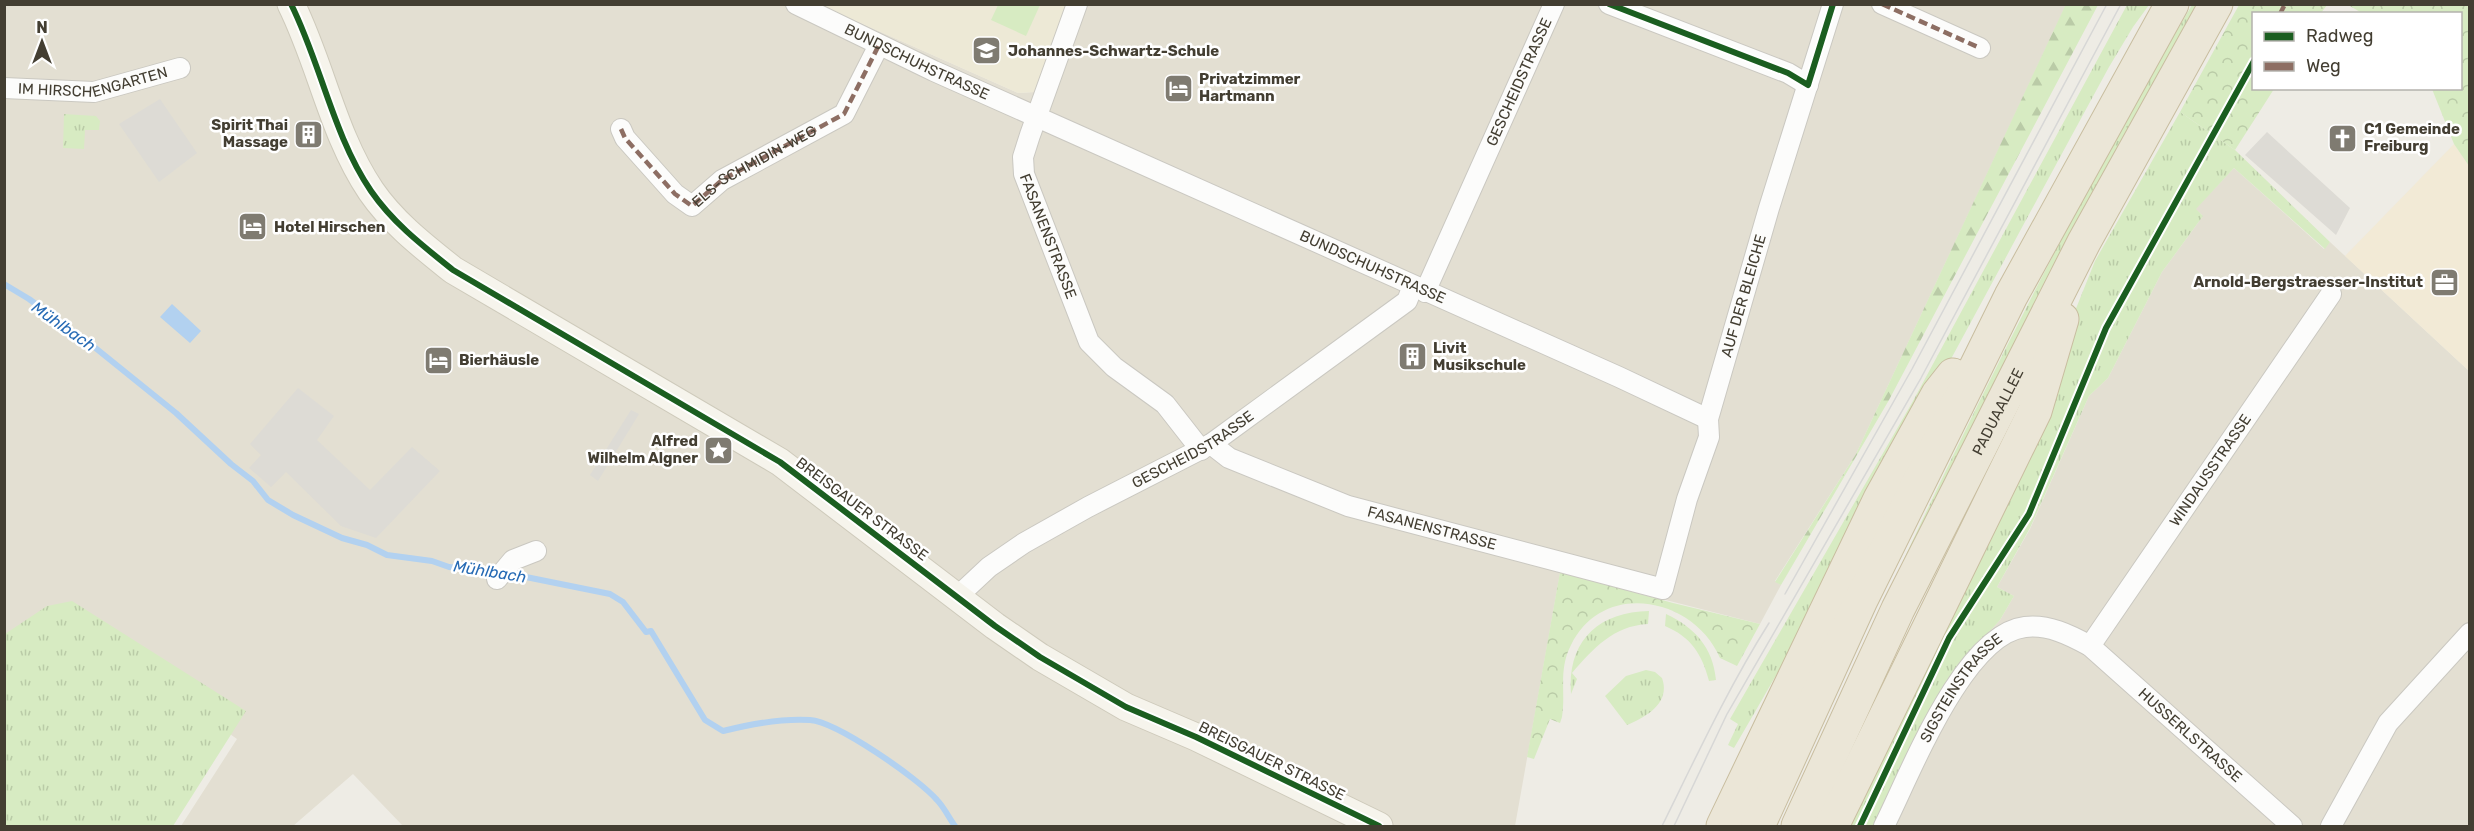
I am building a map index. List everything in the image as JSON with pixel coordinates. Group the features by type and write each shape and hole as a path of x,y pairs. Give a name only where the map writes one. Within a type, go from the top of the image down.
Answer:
{"highway":[{"path":"1758,826 1861,600 2011,296 2172,4"},
{"name":"PADUAALLEE","path":"1798,826 1898,609 2084,242 2216,4"},
{"path":"1832,826 2035,411 2084,242"},
{"path":"1723,826 1771,722 1889,481 1938,394 2011,296"}],"street":[{"name":"BREISGAUER STRASSE","path":"291,4 353,160 375,196 405,231 453,270 780,462 1030,651 1126,707 1196,737 1368,824"},
{"name":"BUNDSCHUHSTRASSE","path":"796,4 879,45 1037,117 1708,419"},
{"path":"1037,117 1077,4"},
{"name":"GESCHEIDSTRASSE","path":"958,596 989,567 1024,543 1088,507 1206,447 1407,301 1419,289 1554,4"},
{"path":"1609,4 1788,74 1808,85"},
{"name":"AUF DER BLEICHE","path":"1663,589 1687,499 1709,437 1708,419 1768,208 1833,4"},
{"path":"1882,4 1980,48"},
{"name":"ELS-SCHMIDIN-WEG","path":"621,129 625,138 675,194 692,206 722,180 844,114 879,45"},
{"name":"IM HIRSCHENGARTEN","path":"4,88 94,92 180,68"},
{"name":"FASANENSTRASSE","path":"1037,117 1023,157 1024,174 1089,342 1114,367 1165,404 1206,447 1348,506 1663,589"},
{"name":"WINDAUSSTRASSE","path":"2090,646 2331,294"},
{"path":"497,579 513,560 536,551"},
{"name":"SIGSTEINSTRASSE","path":"1884,826 1920,751 1952,692 1971,666 1991,645 2006,634 2026,626 2064,632 2090,646"},
{"path":"2331,826 2388,723 2469,633"},
{"name":"HUSSERLSTRASSE","path":"2090,646 2292,826"}],"shaded area":[{"path":"5,5 820,5 1018,93 1035,92 1070,5 2066,5 1856,454 1775,581 1781,585 1760,624 1560,573 1515,826 403,826 353,774 293,826 181,826 237,739 139,670 5,661"},
{"name":"Johannes-Schwartz-Schule","path":"820,5 1070,5 1035,92 1018,93"},
{"path":"160,99 197,153 159,182 119,124"},
{"path":"2267,132 2350,208 2336,235 2245,155"},
{"path":"2454,144 2469,166 2469,371 2345,256"},
{"path":"2234,168 2324,249 2330,242 2469,371 2469,826 1878,826 1931,710 1954,671 2000,620 2014,596 1997,587 2030,529 2089,396 2108,378 2162,272 2203,216 2195,209"},
{"path":"298,388 334,416 317,440 370,490 412,447 440,471 376,538 341,526 286,472 271,487 249,468 261,455 250,444"},
{"path":"631,410 639,414 598,481 590,475"}],"green space":[{"path":"2066,4 2098,5 1889,400 1781,585 1775,582 1856,454"},
{"path":"998,5 1040,5 1026,36 991,20"},
{"path":"2127,5 2149,5 2109,67 1878,494 1783,664 1734,748 1728,745 1738,724 1730,719 1913,401"},
{"path":"2192,5 2201,5 1910,563 1903,561 2041,279 2114,141"},
{"path":"2239,5 2327,5 2322,12 2252,12 2252,90 2273,90 2235,150 2180,112"},
{"path":"2348,5 2468,5 2470,7 2469,166 2454,144 2432,90 2462,90 2462,12 2360,12"},
{"path":"2180,112 2235,150 2330,242 2325,249 2234,168 2196,209 2203,216 2162,272 2108,378 2089,396 2030,528 1997,587 2014,596 2000,620 1954,671 1931,710 1878,826 1851,826 2029,447 2071,321 2095,261"},
{"path":"64,114 96,116 100,121 99,130 85,130 84,149 63,148"},
{"path":"1560,572 1760,624 1737,666 1720,658 1707,637 1690,621 1670,610 1648,604 1625,604 1604,611 1586,624 1571,645 1563,672 1562,717 1560,723 1550,719 1534,759 1527,757"},
{"path":"72,601 246,711 173,826 5,826 5,634 47,606"},
{"path":"1649,611 1648,624 1624,629 1614,634 1588,655 1572,673 1577,679 1571,694 1571,676 1574,659 1589,633 1614,617"},
{"path":"1666,614 1685,625 1700,640 1711,658 1716,680 1709,681 1699,655 1689,641 1665,626"},
{"path":"1646,670 1655,672 1662,678 1663,695 1660,702 1649,713 1627,725 1605,696 1626,676"}],"water":[{"path":"172,304 201,331 190,343 160,317"}],"waterway":[{"name":"Mühlbach","path":"4,284 29,299 93,346 176,413 231,464 253,481 268,500 293,515 342,538 367,545 387,555 432,561 449,567 496,572"},
{"name":"Mühlbach","path":"506,573 610,594 623,602 646,632 651,631 705,720 723,731 755,724 799,720 810,720 839,730 913,778 940,803 955,826"}],"tram line":[{"path":"1785,594 1912,369 2107,4"},
{"path":"1674,826 1727,714 1921,378 2121,4"},
{"path":"1662,826 1726,698 1769,623"}],"marked path":[{"path":"1882,4 1980,48"},
{"path":"2281,12 2285,4"},
{"path":"621,129 625,138 675,194 692,206 722,180 844,114 879,45"}],"cycle path":[{"path":"291,4 347,147 371,191 399,224 453,270 780,462 995,626 1040,657 1126,707 1196,737 1379,826"},
{"path":"1609,4 1788,73 1808,85 1833,4"},
{"path":"1860,826 1949,638 2029,514 2106,328 2252,65"}],"place":[{"name":"Johannes-Schwartz-Schule","path":"987,51"},
{"name":"Privatzimmer Hartmann","path":"1178,88"},
{"name":"Spirit Thai Massage","path":"309,134"},
{"name":"C1 Gemeinde Freiburg","path":"2343,138"},
{"name":"Hotel Hirschen","path":"253,227"},
{"name":"Arnold-Bergstraesser-Institut","path":"2444,282"},
{"name":"Livit Musikschule","path":"1412,357"},
{"name":"Bierhäusle","path":"438,360"},
{"name":"Alfred Wilhelm Algner","path":"719,450"}]}
